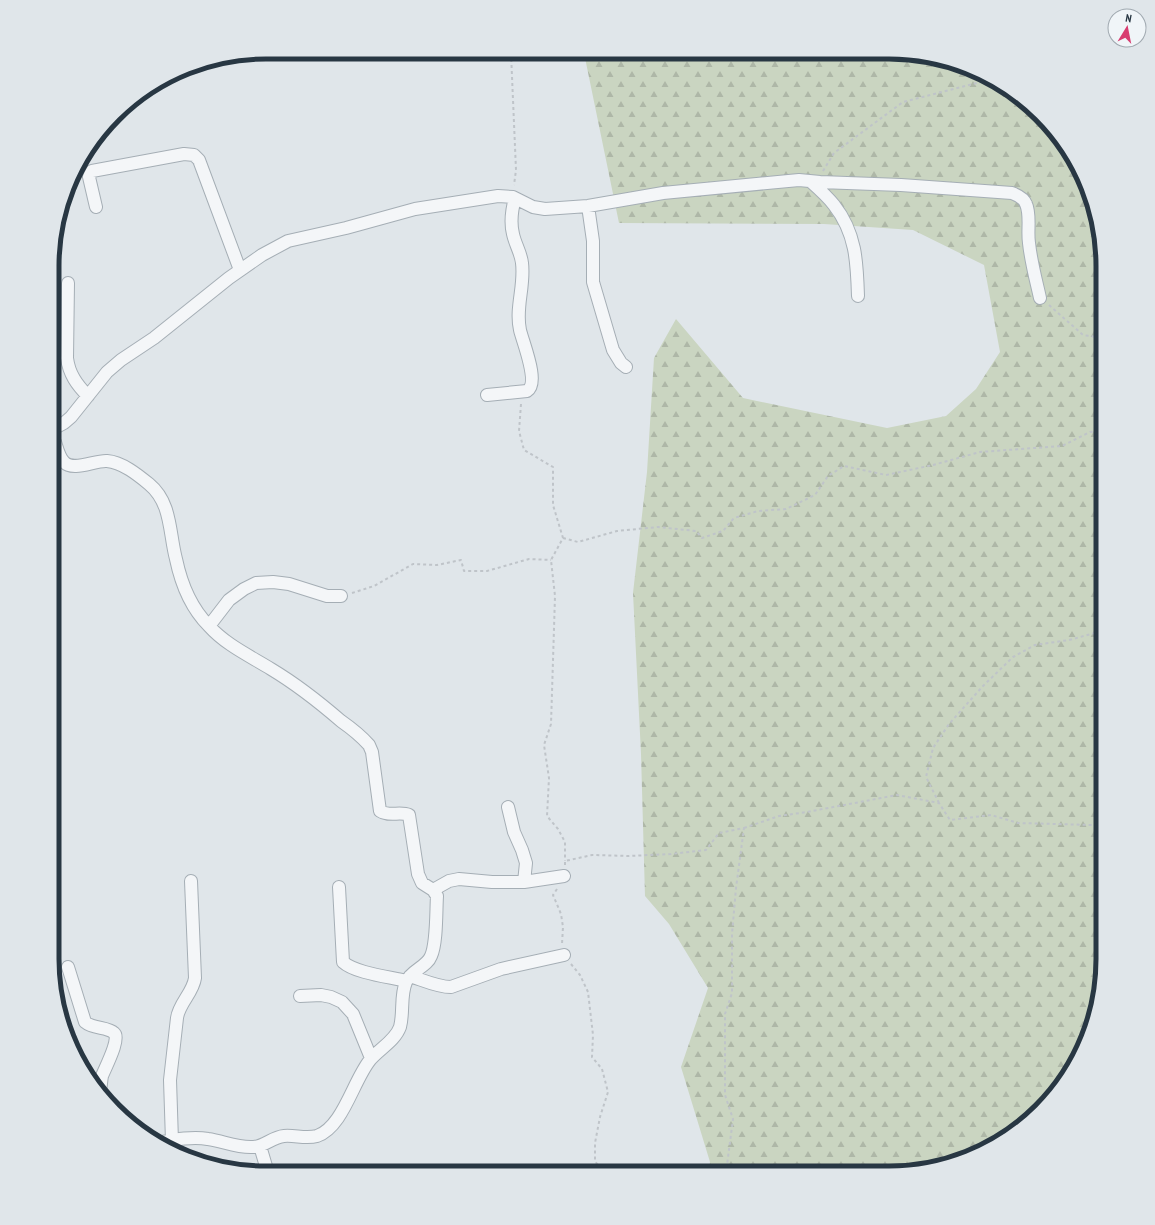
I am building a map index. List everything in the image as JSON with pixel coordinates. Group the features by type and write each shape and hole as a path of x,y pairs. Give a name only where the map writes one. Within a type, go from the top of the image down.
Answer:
{"street":[{"path":"96,207 89,177 92,171 184,154 194,155 199,160 240,270"},
{"path":"59,426 71,417 107,372 121,360 154,338 240,270 268,251 288,241 346,228 415,209 498,196 514,197 539,209 588,206 663,193 789,180 901,185 1012,193 1019,196 1025,202 1028,209 1031,259 1040,298"},
{"path":"813,181 833,204 845,221 856,254 858,296"},
{"path":"487,395 522,392 529,390 532,383 532,377 518,321 523,266 522,256 513,234 512,210 514,197"},
{"path":"588,206 593,241 593,282 613,350 616,356 626,367"},
{"path":"68,283 68,368 73,378 88,396"},
{"path":"59,450 65,463 78,466 99,461 114,462 150,485 160,495 168,514 175,559 190,600 209,626 229,644 272,670 311,697 369,745 372,752 380,811 387,814 404,813 409,815 418,874 422,883 433,890 437,896 433,949 428,961 408,979 400,1026 393,1038 371,1058 359,1076 340,1114 326,1130 315,1136 306,1138 291,1136 276,1138 260,1146 250,1147 238,1146 208,1138 167,1141"},
{"path":"209,626 229,600 244,589 256,583 273,582 289,584 327,596 341,596"},
{"path":"508,807 514,832 526,863 524,882"},
{"path":"433,890 448,881 459,879 492,882 524,882 564,876"},
{"path":"172,1140 170,1080 176,1025 178,1013 192,990 195,978 192,881"},
{"path":"339,887 343,962 347,966 361,971 441,986 451,986 501,968 564,954"},
{"path":"68,967 85,1022 93,1027 110,1031 116,1035 115,1044 101,1084"},
{"path":"300,996 331,997 342,1002 353,1014 371,1058"},
{"path":"260,1146 266,1166"}],"path":[{"path":"511,59 516,170 514,197"},
{"path":"813,181 834,153 903,102 982,81"},
{"path":"1040,298 1083,335 1096,337"},
{"path":"522,392 519,431 524,450 553,467 553,505 563,538 551,560 555,596 551,724 544,745 549,778 547,816 558,829 565,842 564,876 553,895 561,914 564,954 580,975 588,992 593,1035 592,1057 602,1069 608,1092 600,1117 595,1144 595,1161 598,1166"},
{"path":"563,538 578,542 617,531 658,527 696,532 702,538 723,531 734,518 758,511 786,509 815,496 828,476 844,466 886,475 933,465 980,452 1062,446 1090,432 1096,432"},
{"path":"341,596 374,586 413,564 437,565 461,560 464,571 488,571 529,559 551,560"},
{"path":"1096,633 1068,640 1035,645 1013,656 983,686 949,724 933,748 926,777 939,803 950,820 991,815 1018,823 1096,824"},
{"path":"565,861 592,855 628,856 671,854 706,850 719,833 744,828 779,816 897,795 939,803"},
{"path":"727,1166 733,1120 725,1095 725,1014 732,993 732,934 744,828"}],"green space":[{"path":"585,59 902,59 942,66 980,80 1004,94 1025,110 1045,130 1061,151 1075,175 1085,200 1092,226 1096,253 1096,972 1092,999 1085,1025 1075,1050 1053,1085 1025,1115 1004,1131 980,1145 955,1155 929,1162 902,1166 710,1166 710,1162 681,1067 708,988 669,924 645,896 641,754 633,593 647,472 654,358 676,319 743,398 887,428 946,416 976,389 1000,352 984,265 913,230 824,224 619,223"}]}
